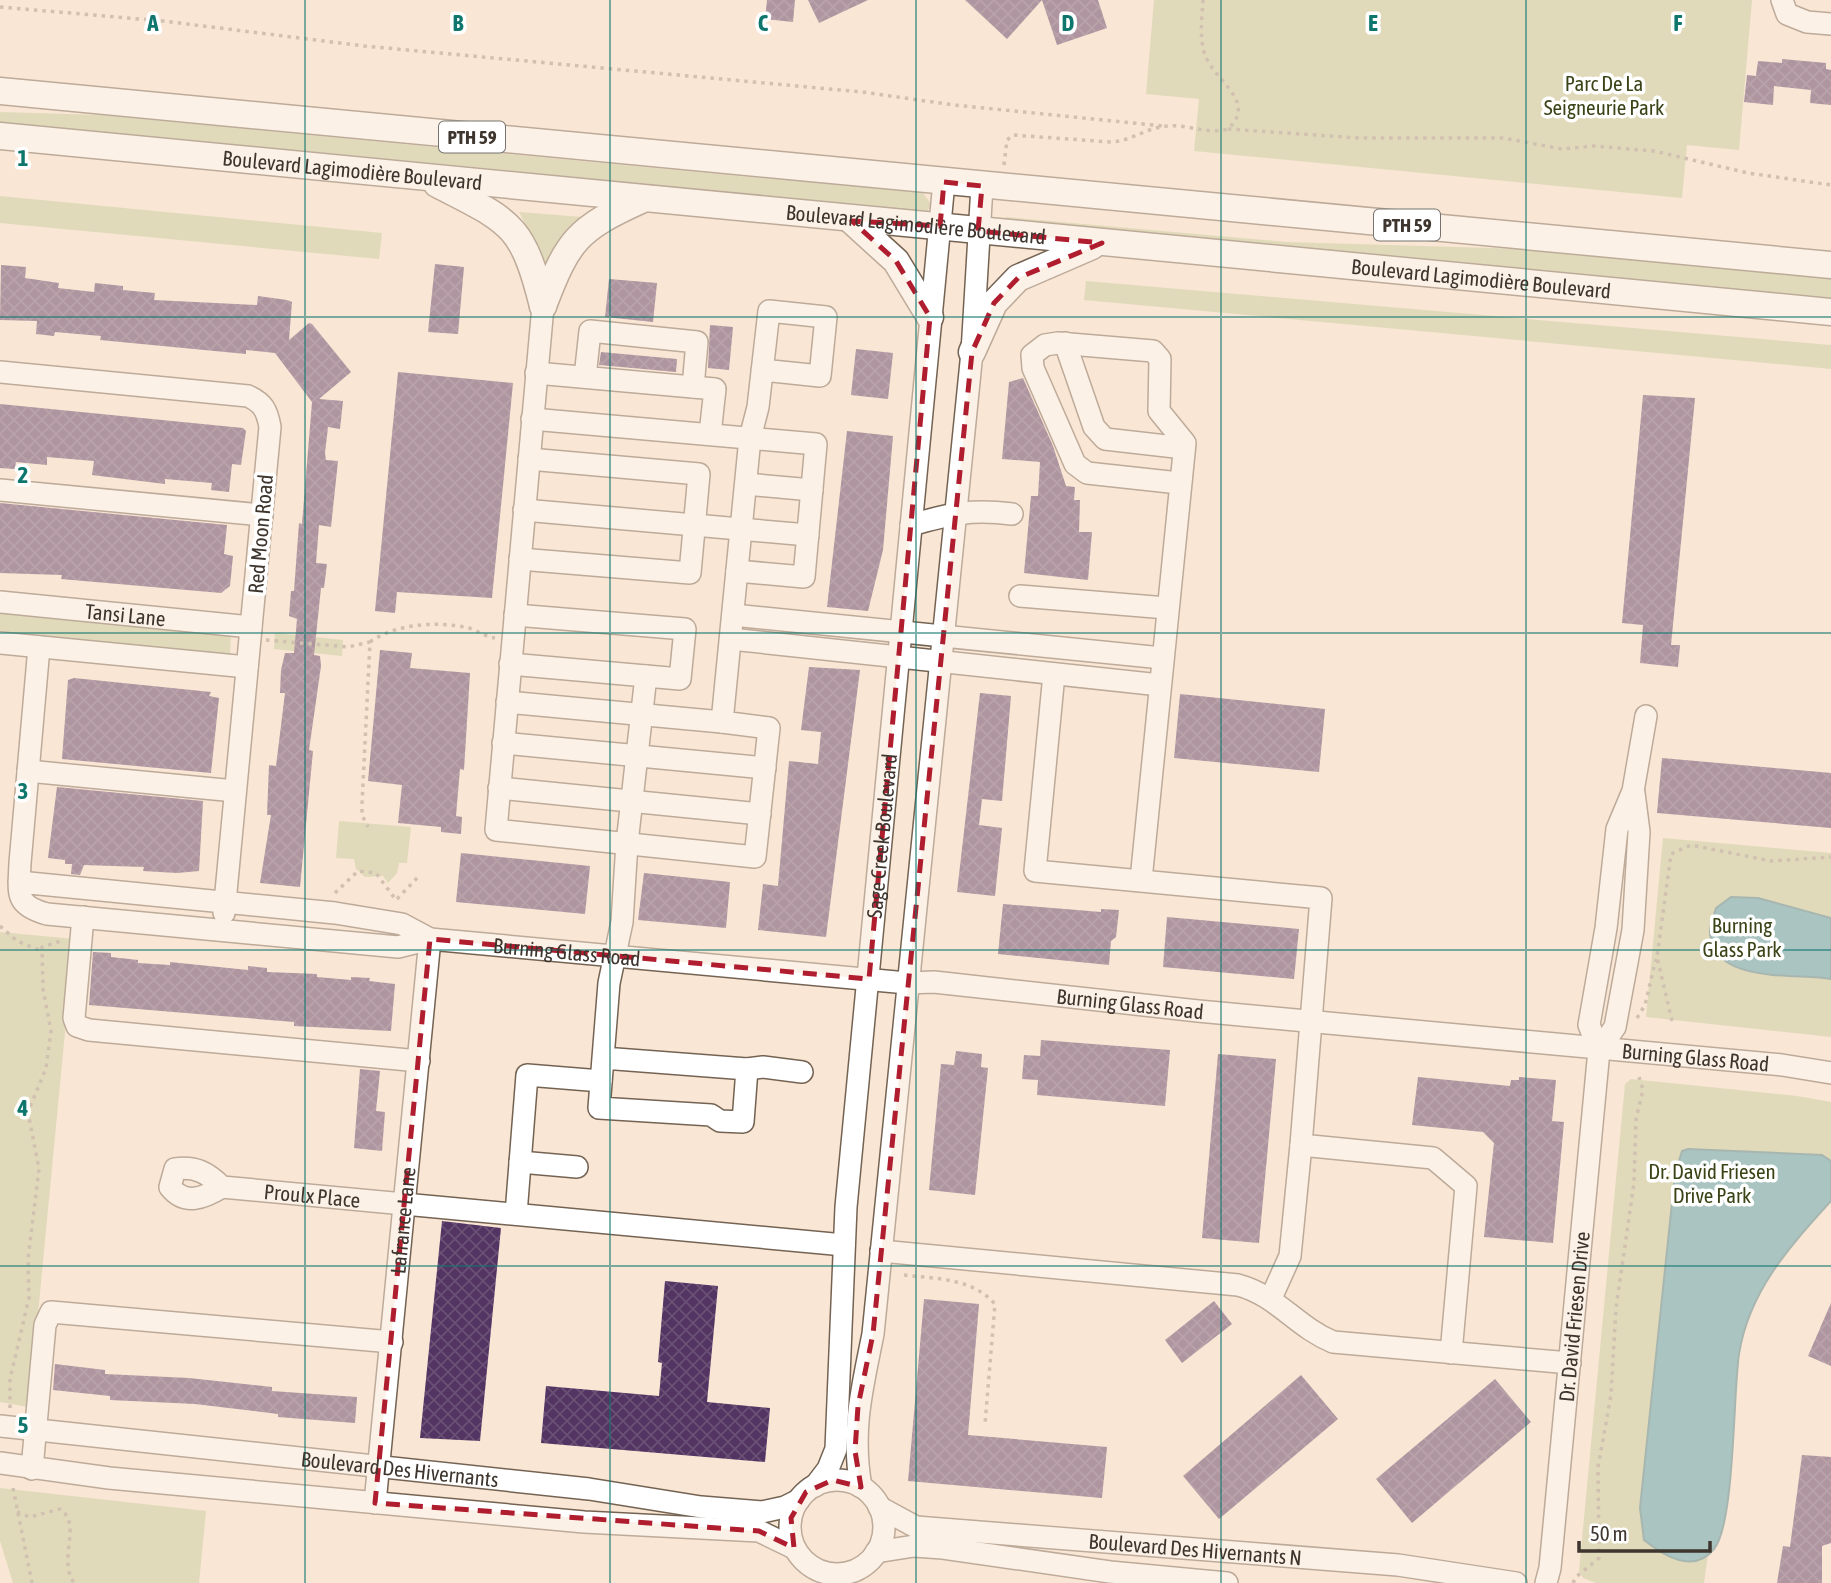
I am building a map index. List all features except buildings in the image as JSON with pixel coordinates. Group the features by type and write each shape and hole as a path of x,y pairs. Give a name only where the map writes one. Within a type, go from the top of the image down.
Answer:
{"main road":[{"name":"Boulevard Lagimodière Boulevard","path":"0,91 1831,265"},
{"name":"Boulevard Lagimodière Boulevard","path":"0,136 1831,312"},
{"path":"423,177 495,214 512,228 530,256 543,306"},
{"path":"543,306 562,257 576,238 600,219 642,199"},
{"path":"852,220 896,261 930,317"},
{"path":"972,352 994,303 1018,278 1051,261 1102,243"}],"street":[{"path":"1782,0 1787,14 1807,22 1831,24"},
{"name":"Sage Creek Boulevard","path":"807,1493 828,1469 836,1449 844,1245 944,182"},
{"name":"Sage Creek Boulevard","path":"861,1487 855,1451 858,1406 873,1334 942,663 972,352 978,231 992,187"},
{"path":"507,702 769,727 755,857 496,830 499,788 536,373 543,306"},
{"path":"585,377 590,331 697,342 693,387"},
{"path":"1065,343 1094,427 1105,439 1184,448"},
{"path":"1141,880 1185,443 1159,411 1160,359 1153,351 1065,343 1045,345 1032,355 1033,368 1075,464 1087,473 1179,482"},
{"path":"722,722 750,438 762,370"},
{"name":"Red Moon Road","path":"0,372 239,395 261,402 268,412 270,427 223,930"},
{"path":"536,373 715,390 710,434"},
{"path":"532,419 816,444 804,577 737,571"},
{"path":"520,559 690,573 699,474 529,459"},
{"path":"746,484 812,490"},
{"path":"0,490 262,515"},
{"path":"524,510 808,535"},
{"path":"911,525 956,512 977,510 1012,514"},
{"path":"1020,596 1167,608"},
{"name":"Tansi Lane","path":"0,602 251,633"},
{"path":"510,664 680,679 685,629 515,615"},
{"path":"733,615 1162,658"},
{"path":"731,639 1160,685"},
{"name":"Tansi Lane","path":"0,643 247,667"},
{"path":"19,882 39,647"},
{"path":"1054,674 1035,871 1321,898 1290,1256 1271,1298"},
{"path":"646,676 627,843 622,922 613,955 599,1108 711,1115 720,1121 743,1122 747,1069"},
{"path":"1599,1050 1615,1027 1633,930 1639,832 1633,791 1646,716"},
{"path":"503,743 765,768"},
{"path":"28,771 235,791"},
{"path":"499,788 760,814"},
{"name":"Burning Glass Road","path":"430,939 402,924 335,913 19,882 20,899 31,909 83,926 223,930 398,947 430,939 907,983 934,982 1312,1023 1782,1065 1831,1073"},
{"path":"83,926 74,1018 77,1026 89,1030 419,1061"},
{"name":"Lafrance Lane","path":"375,1503 430,939"},
{"name":"Dr. David Friesen Drive","path":"1546,1583 1550,1568 1599,1050"},
{"path":"603,1058 747,1069 763,1067 802,1072"},
{"path":"516,1214 527,1075 601,1081"},
{"path":"1301,1145 1433,1158 1466,1186 1451,1353"},
{"path":"520,1162 577,1167"},
{"name":"Proulx Place","path":"222,1187 844,1245"},
{"path":"881,1251 1238,1285 1271,1298 1312,1333 1333,1342 1570,1363"},
{"path":"32,1469 45,1325 51,1312 392,1342"},
{"name":"Boulevard Des Hivernants","path":"5,1418 36,1432 589,1489 701,1507 762,1513 785,1507 807,1493"},
{"name":"Boulevard Des Hivernants","path":"0,1463 32,1469 584,1522 760,1531 794,1548"},
{"path":"843,1481 861,1487 879,1507 883,1535 876,1552 852,1577 813,1575 794,1548 789,1528 807,1493 843,1481"},
{"name":"Boulevard Des Hivernants N","path":"879,1507 916,1527 1160,1544 1437,1569 1516,1583"},
{"path":"1160,1544 1161,1580"},
{"name":"Boulevard Des Hivernants N","path":"876,1552 914,1546 933,1547 1161,1580 1227,1583"}],"path":[{"path":"1203,0 1201,43 1209,68 1236,96 1239,106 1238,117 1228,129"},
{"path":"0,7 163,21 377,48 862,92 954,105 1214,132 1228,129 1359,138 1503,138 1562,149 1593,146 1654,151 1748,173 1831,185"},
{"path":"992,187 1007,140 1013,135 1118,142 1163,126"},
{"path":"251,633 348,647 370,642 379,636 418,624 470,629 489,638 512,641"},
{"path":"368,827 362,815 362,804 370,642"},
{"path":"1637,1018 1645,1005 1657,957 1671,855 1691,845 1770,861 1831,857"},
{"path":"335,893 358,871 376,873 396,900 419,876"},
{"path":"0,926 17,941 42,951"},
{"path":"5,1418 10,1380 29,1298 28,1259 39,1169 28,1112 46,1068 51,1031 43,989 42,947 83,926"},
{"path":"1657,957 1672,1021"},
{"path":"1573,1583 1576,1577 1599,1558 1598,1466 1611,1395 1616,1308 1634,1183 1636,1119 1643,1090 1639,1077"},
{"path":"904,1275 957,1280 985,1293 995,1304 985,1424"},
{"path":"13,1488 32,1583"},
{"path":"17,1512 30,1517 60,1509 69,1515 71,1523 66,1565 74,1583"}],"highlighted area":[{"path":"944,182 982,186 978,231 1102,243 1018,278 994,303 972,352 873,1334 858,1406 855,1451 861,1487 833,1480 806,1492 791,1518 794,1548 759,1531 375,1503 430,939 869,979 930,317 896,261 852,221 940,226"}],"green space":[{"name":"Parc De La Seigneurie Park","path":"1154,0 1752,0 1739,150 1687,145 1682,198 1194,151 1199,99 1146,94"},
{"path":"0,112 101,115 749,177 912,189 923,193 931,204 927,212 770,200 735,192 0,122"},
{"path":"0,196 382,233 379,259 0,223"},
{"path":"519,212 583,217 558,243 545,274 538,248"},
{"path":"1006,217 1286,242 1524,249 1831,279 1831,299 1002,220"},
{"path":"1086,281 1831,345 1831,369 1084,300"},
{"path":"0,611 231,632 230,656 0,633"},
{"path":"275,633 343,640 342,656 274,649"},
{"path":"339,821 411,827 407,863 399,863 397,873 388,883 383,876 365,877 356,869 354,859 336,858"},
{"name":"Burning Glass Park","path":"1663,838 1831,853 1831,1037 1646,1017"},
{"path":"0,932 74,939 29,1407 0,1402"},
{"name":"Dr. David Friesen Drive Park","path":"1631,1079 1831,1102 1831,1193 1776,1255 1738,1340 1704,1583 1596,1583 1583,1578 1579,1571 1625,1084"},
{"path":"0,1488 206,1511 199,1583 13,1583 0,1541"}],"water":[{"path":"1731,897 1758,898 1831,918 1831,979 1758,973 1741,969 1726,961 1715,950 1710,931 1716,908"},
{"path":"1688,1149 1822,1155 1831,1161 1831,1201 1773,1271 1752,1310 1739,1354 1730,1486 1721,1535 1714,1549 1706,1557 1688,1562 1669,1556 1644,1540 1640,1508 1675,1174 1682,1151"}]}
